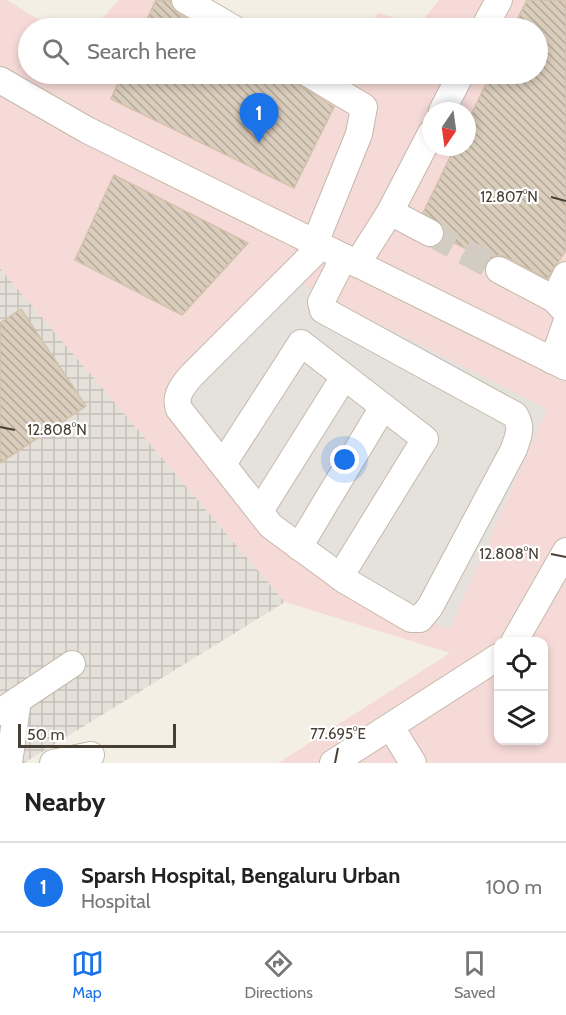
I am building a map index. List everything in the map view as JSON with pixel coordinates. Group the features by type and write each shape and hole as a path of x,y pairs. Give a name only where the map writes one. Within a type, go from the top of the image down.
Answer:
{"lane":[{"path":"184,0 216,18"},
{"path":"489,18 499,0"},
{"path":"0,80 87,130 560,364 566,323"},
{"path":"326,84 364,106 359,134 318,245 192,375 180,390 176,402 179,410 271,526 340,577 411,619 420,619 430,607 520,434 520,423 515,415 323,310 321,302 350,261 390,212 422,150"},
{"path":"447,102 456,84"},
{"path":"390,212 430,233"},
{"path":"499,270 560,306 566,275"},
{"path":"223,464 301,343 425,440 340,577"},
{"path":"260,511 344,377"},
{"path":"299,547 383,406"},
{"path":"517,637 566,551"},
{"path":"333,763 391,728 494,660"},
{"path":"9,763 9,706 72,664"},
{"path":"391,728 413,763"},
{"path":"53,763 91,754"}],"shaded area":[{"path":"0,0 7,0 36,18 18,18 18,84 548,84 548,18 425,18 439,0 566,0 566,763 278,763 450,653 285,602 0,268"},
{"path":"119,0 196,0 229,18 102,18"},
{"path":"378,13 395,18 376,18"},
{"path":"0,268 285,602 24,763 0,763"},
{"path":"278,272 547,409 449,630 361,584 277,526 172,389"}],"building":[{"path":"156,0 170,0 177,13 186,18 148,18"},
{"path":"527,0 566,0 566,250 547,279 506,257 498,255 489,260 444,238 442,225 423,213 451,156 476,156 476,105 486,84 548,84 548,18 518,18"},
{"path":"118,84 300,84 334,107 294,188 111,99"},
{"path":"114,175 248,243 182,315 75,260"},
{"path":"21,309 86,406 0,463 0,323"}],"tunnel":[{"path":"430,233 499,270"}],"place":[{"name":"Sparsh Hospital, Bengaluru Urban","path":"259,143"}]}
